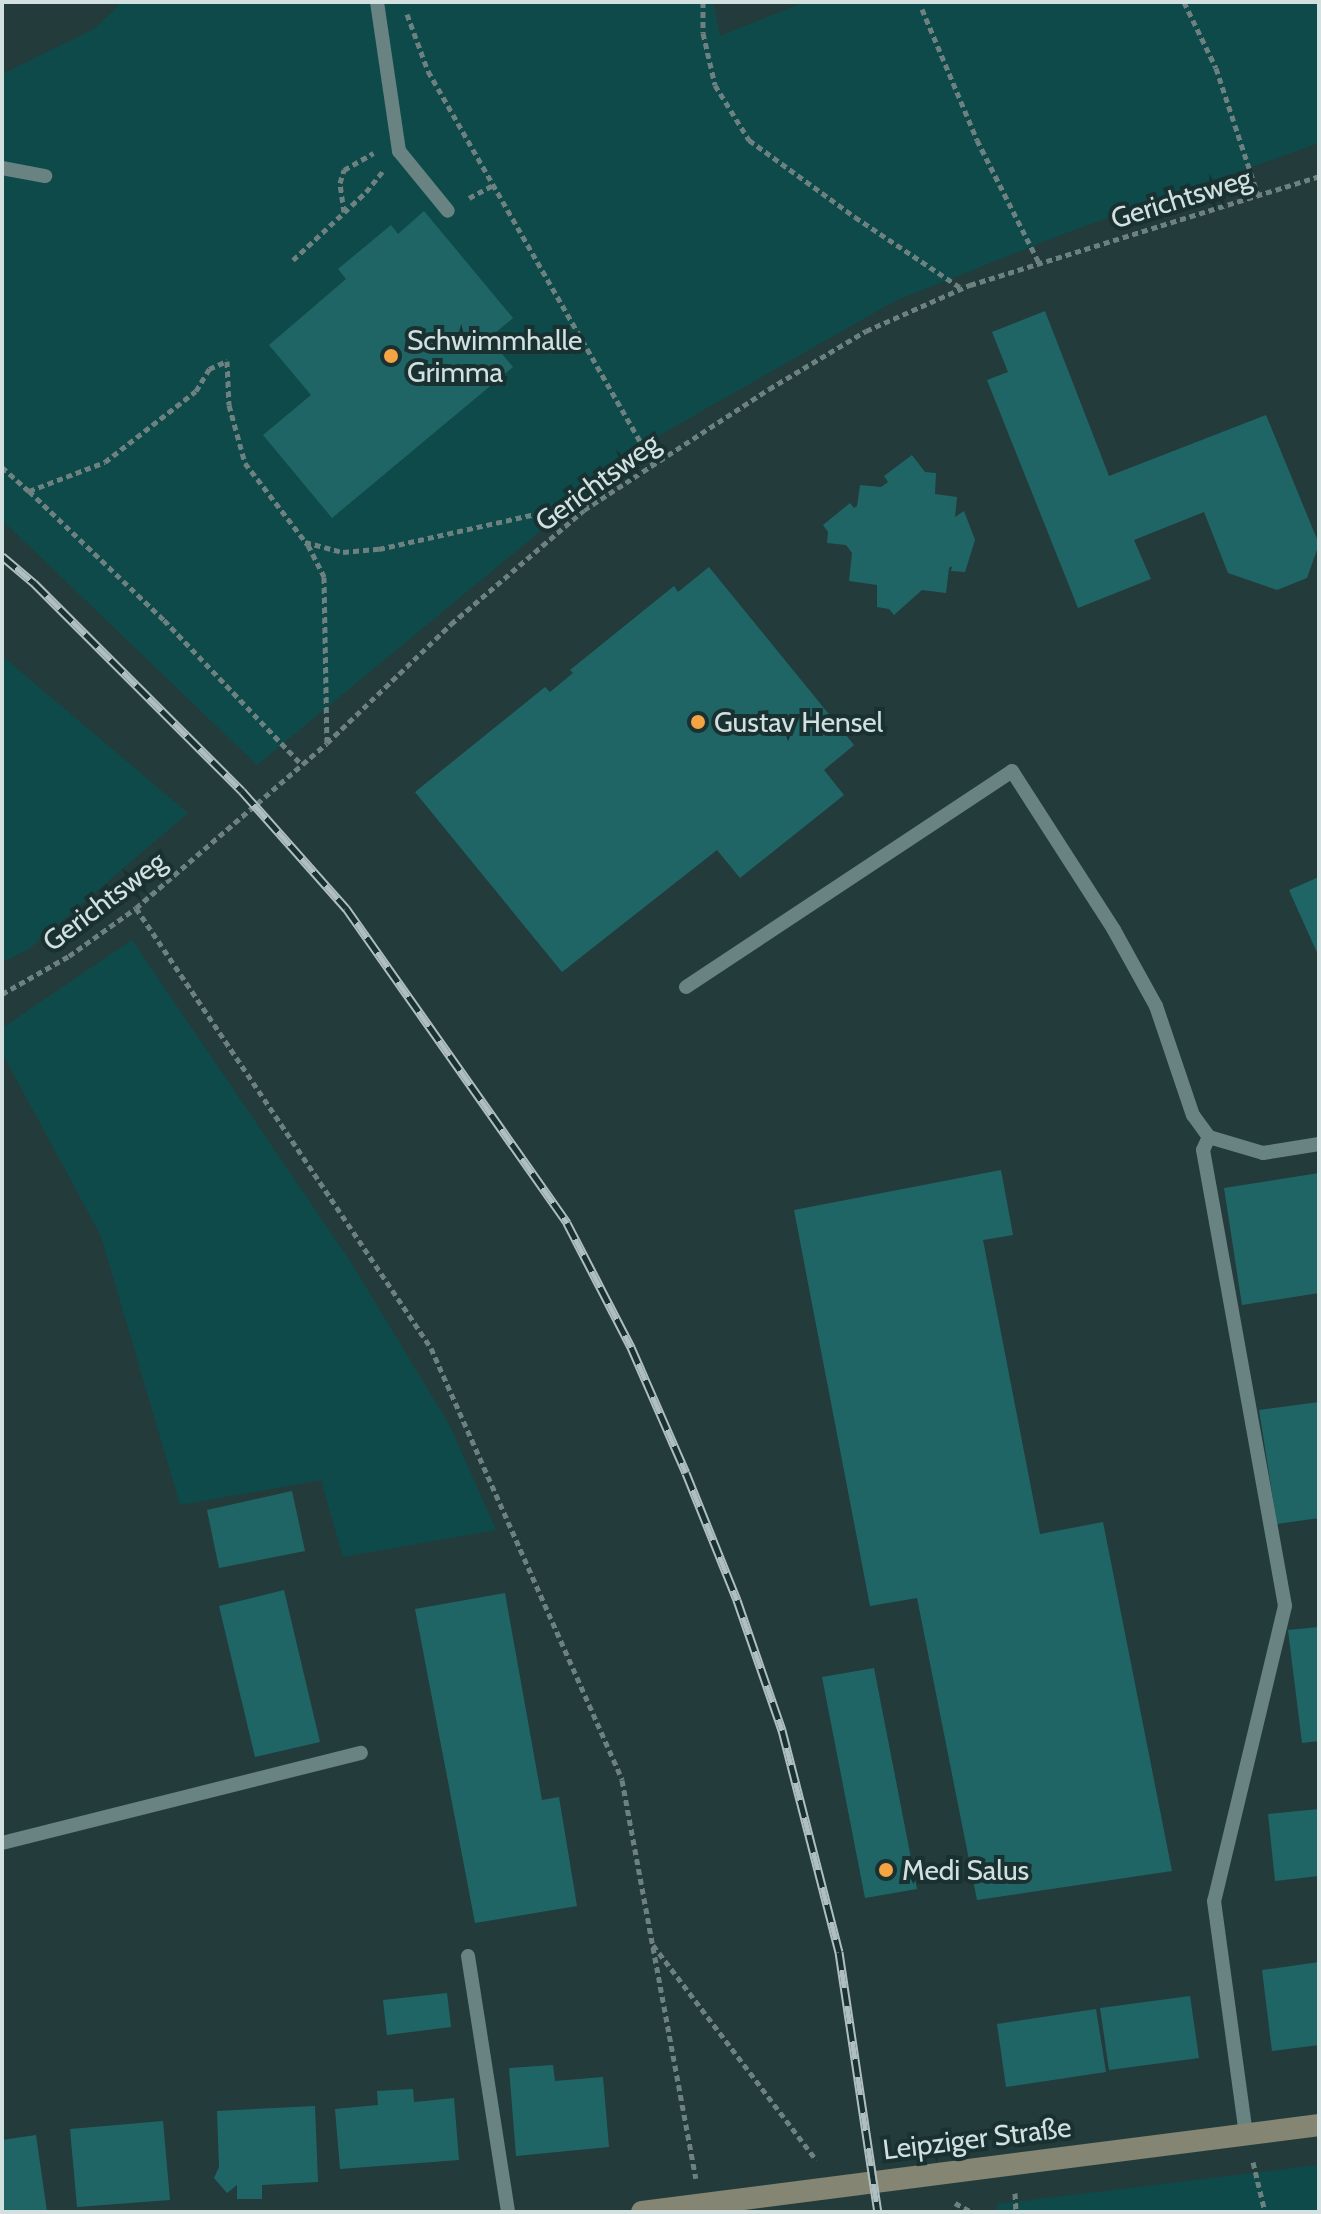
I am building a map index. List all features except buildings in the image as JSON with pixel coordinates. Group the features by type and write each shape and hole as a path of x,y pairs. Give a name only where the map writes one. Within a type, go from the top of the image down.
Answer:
{"main road":[{"name":"Leipziger Straße","path":"642,2212 1319,2125"}],"lane":[{"path":"377,2 399,151 448,211"},
{"path":"2,168 45,176"},
{"path":"686,987 1012,771 1114,930 1156,1006 1193,1115 1209,1137 1263,1153 1319,1144"},
{"path":"1209,1137 1203,1150 1285,1606 1214,1901 1246,2135"},
{"path":"2,1843 361,1753"},
{"path":"468,1956 508,2212"}],"path":[{"path":"403,2 428,71 653,464"},
{"path":"703,2 703,33 715,85 749,140 855,217 962,288"},
{"path":"1184,2 1216,68 1258,195"},
{"path":"922,9 977,140 1039,263"},
{"path":"344,213 340,183 344,170 355,160 398,143"},
{"name":"Gerichtsweg","path":"2,994 69,956 136,908 327,743 451,624 590,506 866,331 962,288 1319,176"},
{"path":"293,260 366,192"},
{"path":"29,491 105,462 196,391 209,369 227,361 229,405 245,463 304,541 324,577 327,743"},
{"path":"2,467 164,620 302,765"},
{"path":"304,541 343,552 379,549 554,510 590,506"},
{"path":"136,908 431,1348 622,1780 701,2204"},
{"path":"653,1944 836,2187"},
{"path":"1246,2135 1265,2212"}],"shaded area":[{"path":"122,2 713,2 720,36 804,2 1319,2 1319,143 1063,234 895,301 651,440 257,765 2,520 2,74 94,29"},
{"path":"2,656 188,813 29,949 2,962"},
{"path":"132,940 352,1264 450,1426 496,1530 343,1557 321,1480 180,1505 101,1236 2,1053 2,1028"},
{"path":"1319,2165 1319,2212 997,2212 997,2204"}],"railway":[{"path":"2,556 34,583 242,791 346,908 567,1223 631,1347 686,1473 737,1600 782,1730 839,1952 878,2212"}],"place":[{"name":"Schwimmhalle Grimma","path":"391,356"},
{"name":"Gustav Hensel","path":"698,722"},
{"name":"Medi Salus","path":"886,1870"}]}
